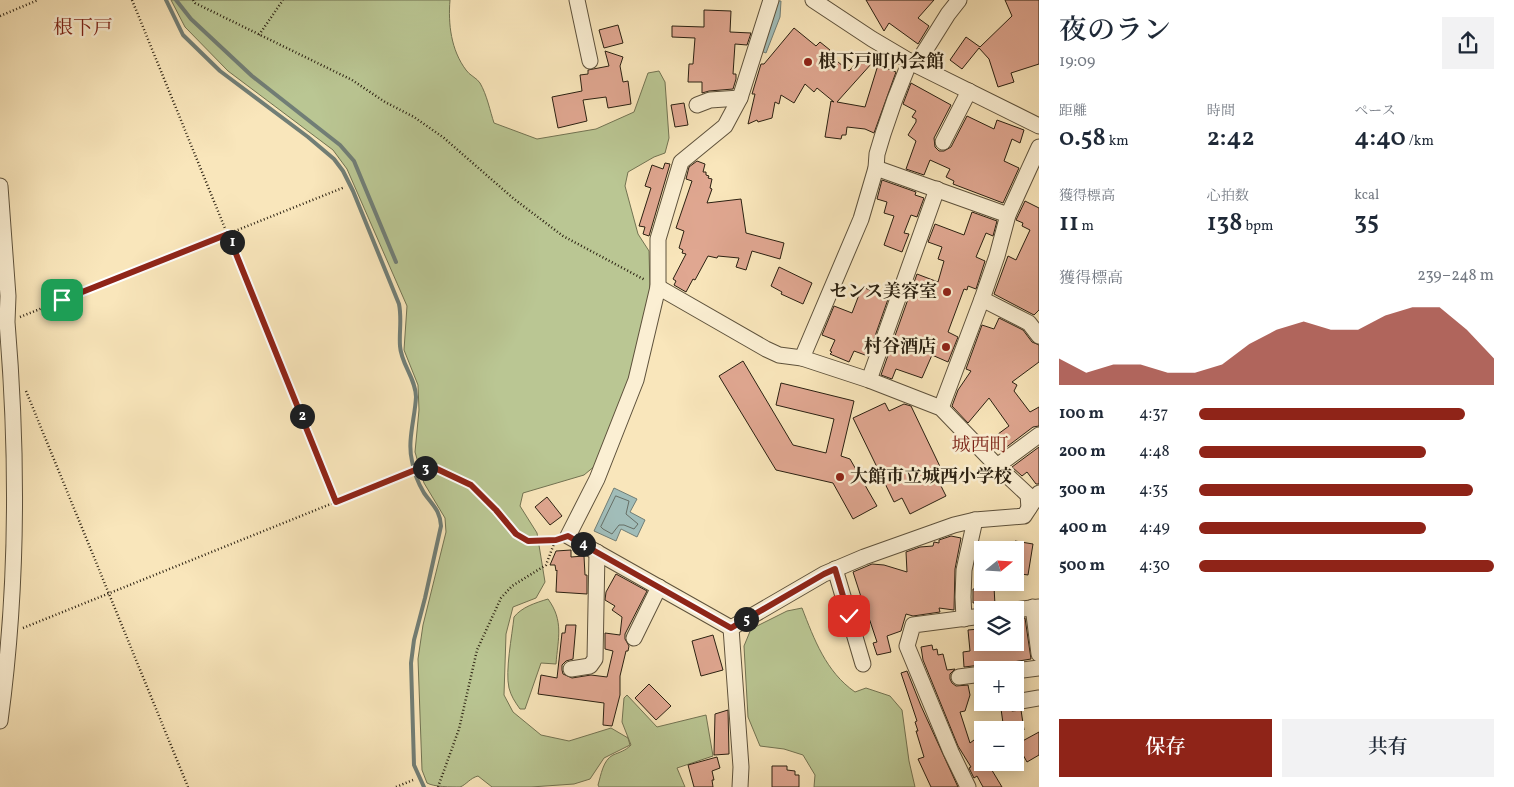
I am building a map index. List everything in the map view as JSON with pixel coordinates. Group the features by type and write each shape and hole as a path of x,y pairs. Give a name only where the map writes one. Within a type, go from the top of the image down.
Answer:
{"street":[{"path":"577,0 590,61"},
{"path":"731,628 597,552 562,538 597,479 636,380 658,287 658,239 681,162 725,126 740,98 771,0"},
{"path":"813,0 872,40 913,63 1039,126"},
{"path":"802,358 861,219 876,168 877,154 895,99 913,63 959,0"},
{"path":"943,142 970,92"},
{"path":"697,105 710,100 740,98"},
{"path":"941,408 997,256 1008,215 1039,147"},
{"path":"876,168 1008,215"},
{"path":"0,186 8,296 5,327 15,491 14,566 5,635 0,721"},
{"path":"869,380 937,189"},
{"path":"658,287 779,355 802,358 869,380 941,408 1028,495 1034,509"},
{"path":"982,299 1029,323 1039,336"},
{"path":"997,466 1039,434"},
{"path":"731,628 824,574 864,557 954,525 976,520 1024,516 1034,509 1039,493"},
{"path":"964,618 964,570 976,520"},
{"path":"571,669 590,666 594,659 597,552"},
{"path":"835,569 863,664"},
{"path":"634,638 659,587"},
{"path":"1036,607 1038,645"},
{"path":"968,787 951,752 907,646 913,625 974,617"},
{"path":"731,628 741,767 740,787"},
{"path":"1024,669 1039,668"},
{"path":"959,677 974,675"},
{"path":"1024,700 1039,698"}],"path":[{"path":"0,16 38,0"},
{"path":"132,0 336,502"},
{"path":"192,0 352,80 385,102 414,117 444,138 514,199 563,236 658,287"},
{"path":"259,35 283,0"},
{"path":"5,327 345,187"},
{"path":"24,387 188,787"},
{"path":"5,635 420,468 437,469 471,485 496,510 516,534 528,541 562,538"},
{"path":"438,787 459,729 477,650 501,598 512,586 546,565 562,538"},
{"path":"396,787 413,780"}],"green space":[{"path":"171,0 450,0 450,27 457,54 467,72 480,83 494,123 537,139 596,129 634,112 648,73 659,71 665,82 669,138 665,153 628,172 625,186 638,234 649,251 650,290 632,374 596,465 584,475 523,493 520,506 537,533 545,582 536,598 513,607 506,634 504,695 513,712 541,735 569,741 611,728 628,738 630,745 604,758 590,779 574,784 531,787 492,787 478,776 460,787 438,786 427,783 422,770 418,659 423,625 446,532 445,518 424,483 415,452 419,410 418,385 404,350 407,306 347,169 333,150 228,71 185,27"},
{"path":"548,599 556,615 559,630 556,664 541,663 525,709 520,709 511,694 508,681 508,663 514,617 525,608"},
{"path":"802,608 822,654 836,675 855,692 866,688 890,696 902,710 909,761 915,787 814,787 815,775 803,755 784,749 760,746 748,717 744,646 751,629 787,611"},
{"path":"627,695 657,727 706,715 713,756 677,768 685,787 599,787 601,772 607,760 631,745 622,722 624,698"}],"water":[{"path":"775,1 781,1 780,17 766,53 761,51"},
{"path":"614,488 637,499 630,512 645,520 637,537 621,529 616,541 594,531"}],"building":[{"path":"866,0 934,0 918,18 929,26 918,44 889,23 884,31"},
{"path":"1005,0 1039,0 1039,64 1011,73 1014,82 998,87 989,59 979,48 962,69 950,60 966,37 980,47 1012,16"},
{"path":"704,10 731,11 730,32 751,33 747,45 735,44 733,74 736,74 736,79 733,89 702,93 702,82 688,82 689,64 693,64 695,38 672,37 672,26 704,27"},
{"path":"618,25 623,43 604,48 599,30"},
{"path":"794,28 816,46 820,42 830,50 827,53 849,71 860,59 872,63 837,102 865,107 878,65 896,72 874,133 865,129 847,127 846,135 842,135 841,139 825,137 831,101 834,102 817,88 814,92 805,84 794,103 781,95 779,104 775,102 772,118 758,122 757,120 748,124 755,94 752,94 761,64 764,64"},
{"path":"605,51 623,57 620,66 623,82 628,81 631,104 608,108 606,97 583,100 587,121 558,128 552,97 582,91 580,75 588,74 588,70 609,66"},
{"path":"911,83 951,105 934,138 935,147 939,151 944,151 951,147 967,116 994,129 997,120 1024,130 1020,143 1012,139 1004,161 1019,168 1003,203 953,184 954,181 946,177 950,169 930,160 924,175 906,169 916,141 908,135 916,122 916,119 912,117 916,111 903,104"},
{"path":"684,103 688,125 675,127 671,105"},
{"path":"697,161 705,164 703,172 706,172 706,175 709,176 708,178 712,179 710,188 712,189 707,203 741,199 746,233 784,243 780,259 752,251 746,270 736,267 739,258 708,256 686,292 674,285 676,281 673,279 686,254 682,253 683,250 679,248 684,231 676,228 692,181 686,179 689,167"},
{"path":"665,163 670,164 649,236 643,234 645,227 639,226 651,188 645,186 652,165 663,169"},
{"path":"882,180 916,192 915,195 924,198 917,217 911,215 904,233 909,234 902,252 884,245 894,216 884,213 887,202 877,199"},
{"path":"1025,201 1039,208 1039,310 1034,315 994,294 1008,256 1016,260 1030,230 1022,226 1023,223 1016,220"},
{"path":"972,212 997,221 993,236 986,233 976,257 985,261 976,289 968,286 967,290 964,289 948,332 958,337 948,362 932,355 922,378 896,369 892,379 881,375 917,274 938,282 944,261 938,259 942,247 928,242 935,224 964,235"},
{"path":"779,267 812,283 803,304 781,294 782,292 771,286"},
{"path":"890,284 893,285 868,356 854,351 849,362 830,354 835,340 822,335 834,306 852,313 862,287 886,296"},
{"path":"999,318 1023,330 1032,342 1039,345 1039,362 1012,382 1017,385 1014,391 1030,412 1039,407 1039,426 1033,427 1000,452 991,441 1009,426 989,398 968,423 952,406 958,390 971,371 966,369 982,325 994,329"},
{"path":"743,361 793,445 826,453 834,419 776,405 781,383 854,401 841,456 850,459 877,506 853,519 833,483 776,470 719,376"},
{"path":"885,403 889,411 904,404 911,406 945,477 938,480 946,496 910,514 902,498 894,502 853,418"},
{"path":"1039,447 1039,484 1036,484 1027,472 1022,476 1012,467"},
{"path":"547,497 562,516 550,525 535,507"},
{"path":"951,536 961,538 955,569 954,610 939,608 940,612 913,616 906,614 901,631 887,636 891,652 877,655 873,643 877,642 869,618 865,619 860,604 863,603 853,572 872,564 884,565 907,572 906,552 920,547 933,546 934,542 939,543 939,540"},
{"path":"1024,542 1033,544 1028,575 1024,574"},
{"path":"571,550 571,557 584,556 587,594 556,592 557,570 555,565 550,565 556,551"},
{"path":"616,574 647,591 625,634 625,639 629,646 620,676 620,695 612,726 603,725 604,703 538,694 541,675 557,678 562,633 565,633 566,625 576,625 573,659 566,661 562,665 563,674 572,678 591,675 607,677 613,651 605,649 605,633 620,635 622,617 612,610 615,606 605,600 606,592"},
{"path":"973,589 974,591 994,591 995,601 974,601 973,603"},
{"path":"1024,618 1031,659 1019,661 974,661 974,666 964,667 963,652 970,651 968,630 974,629 974,651 1024,651"},
{"path":"713,635 723,670 701,676 692,641"},
{"path":"932,645 933,650 937,649 938,655 943,654 947,670 955,669 950,674 952,683 956,686 968,685 970,695 965,711 960,712 970,743 974,740 974,771 992,771 1002,787 983,787 977,776 974,778 969,768 971,767 958,746 923,660 921,647"},
{"path":"907,671 958,787 931,787 918,759 924,757 916,731 918,731 915,722 917,721 901,673"},
{"path":"649,684 671,706 656,720 635,698"},
{"path":"728,710 729,754 714,755 715,714"},
{"path":"1001,711 1021,711 1023,721 1003,721"},
{"path":"1039,732 1039,755 1027,762 1024,757 1024,740"},
{"path":"717,757 720,768 712,771 713,787 694,787 688,765"},
{"path":"772,766 787,766 787,770 795,771 795,775 799,775 799,787 772,787"}],"waterway":[{"path":"166,0 183,35 220,71 308,137 334,159 343,171 353,191 399,304 401,353 414,384 416,397 411,437 412,461 418,482 438,512 441,526 414,640 411,663 414,765 424,787"},
{"path":"176,0 191,19 252,76 340,145 354,161 396,262"}],"place":[{"name":"根下戸町内会館","path":"808,62"},
{"name":"センス美容室","path":"947,292"},
{"name":"村谷酒店","path":"946,347"},
{"name":"大館市立城西小学校","path":"840,477"}],"district":[{"name":"根下戸","path":"83,29"},
{"name":"城西町","path":"980,446"}],"route":[{"path":"62,300 228,234 336,502 420,468 437,469 471,485 496,510 516,534 528,541 556,540 568,536 731,628 835,569 849,616"}]}
